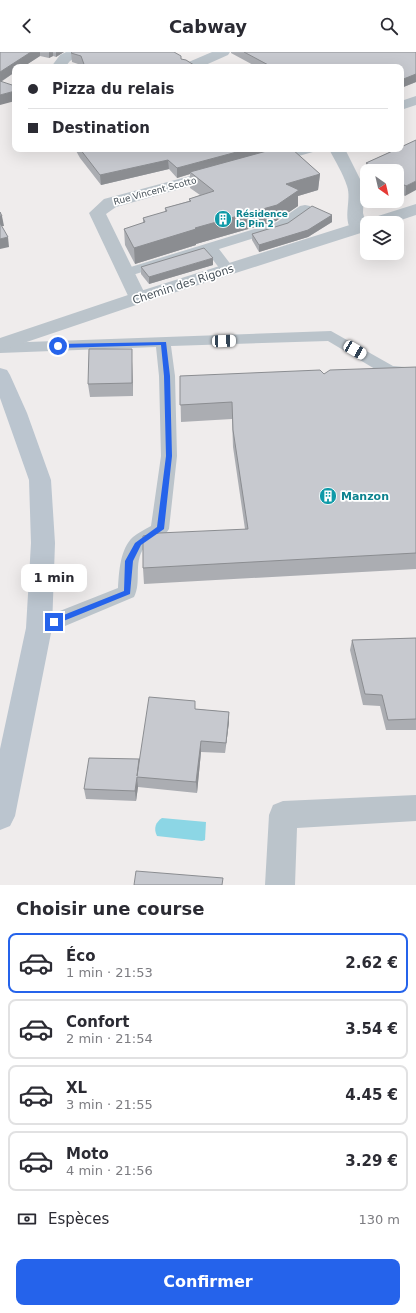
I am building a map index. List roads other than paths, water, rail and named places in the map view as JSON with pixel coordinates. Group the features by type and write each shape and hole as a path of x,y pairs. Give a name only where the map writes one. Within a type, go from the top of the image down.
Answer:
{"main road":[{"path":"0,375 18,413 40,480 43,543 39,628 0,816"},
{"path":"0,770 24,696"}],"street":[{"path":"59,64 65,58 77,52"},
{"path":"207,64 223,52"},
{"path":"404,105 416,100"},
{"name":"Rue Vincent Scotto","path":"138,298 97,213 110,203 296,152"},
{"path":"339,152 356,187 355,213 360,223"},
{"path":"396,216 416,209"},
{"name":"Chemin des Rigons","path":"0,345 138,298 360,228"},
{"path":"280,885 283,815 416,808"}],"lane":[{"path":"126,273 282,225 305,209"},
{"path":"210,247 228,270"},
{"path":"0,348 331,336 390,371 416,373"},
{"path":"39,628 127,592 129,561 138,543 160,529 169,456 167,376 164,343"}],"water":[{"path":"162,818 206,822 205,840 202,841 157,836 155,830 156,826 158,821"}],"place":[{"name":"Résidence le Pin 2","path":"223,219"},
{"name":"Manzon","path":"328,496"}]}
